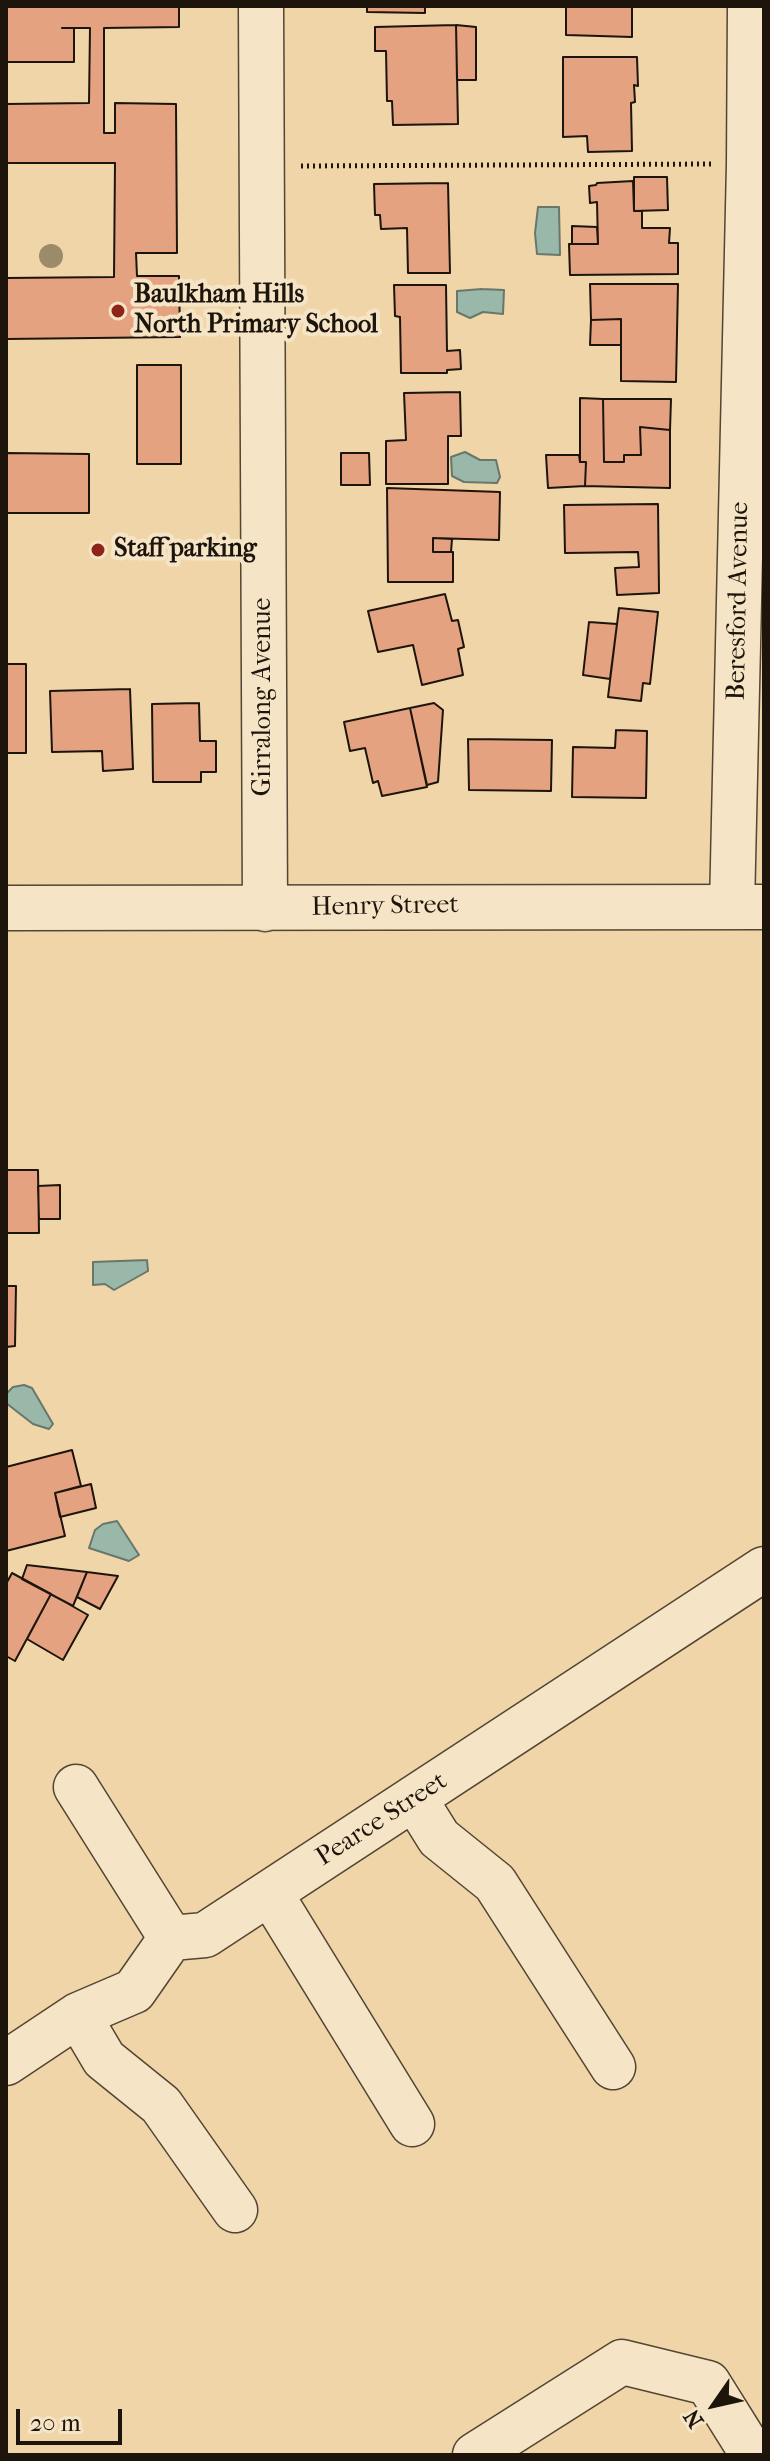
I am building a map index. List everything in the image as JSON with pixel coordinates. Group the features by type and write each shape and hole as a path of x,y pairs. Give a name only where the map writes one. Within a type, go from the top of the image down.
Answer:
{"street":[{"name":"Girralong Avenue","path":"261,6 265,909"},
{"name":"Beresford Avenue","path":"748,907 750,6"},
{"name":"Henry Street","path":"6,908 748,907"},
{"name":"Pearce Street","path":"171,1938 205,1935 764,1569"},
{"path":"6,2063 78,2015 134,1991 171,1938 76,1787"},
{"path":"414,1798 439,1838 495,1883 613,2067"},
{"path":"270,1893 412,2124"},
{"path":"78,2015 104,2059 161,2105 235,2210"},
{"path":"475,2455 622,2362 708,2383 753,2455"}],"path":[{"path":"261,165 749,164"}],"shaded area":[{"path":"538,207 559,207 560,255 537,254 535,233"},
{"path":"504,290 503,314 483,312 470,318 457,312 457,291"},
{"path":"465,452 480,460 496,460 500,477 497,483 464,482 452,476 451,457"},
{"path":"147,1260 148,1271 114,1290 105,1284 93,1285 93,1262"},
{"path":"24,1385 32,1388 53,1424 49,1429 33,1424 6,1403 7,1393 13,1387"},
{"path":"117,1521 139,1555 129,1561 89,1548 95,1530 103,1524"}],"building":[{"path":"6,6 179,6 179,27 104,28 104,133 115,133 115,103 176,104 177,253 136,253 137,276 179,276 180,337 6,339 6,278 114,277 115,163 6,163 6,104 89,103 90,28 74,28 74,62 6,62"},
{"path":"367,6 425,6 425,13 367,12"},
{"path":"566,6 632,6 632,37 566,35"},
{"path":"456,25 476,27 476,80 457,80"},
{"path":"456,25 458,124 393,125 392,101 387,101 386,51 375,51 375,27"},
{"path":"563,57 637,57 638,86 634,85 635,102 631,103 632,151 588,152 587,136 563,137"},
{"path":"634,177 667,177 668,210 634,211"},
{"path":"633,181 634,211 642,211 642,228 670,228 669,243 678,243 678,274 570,275 569,244 598,244 597,202 590,203 589,186"},
{"path":"448,183 450,273 408,273 407,228 381,229 380,215 375,215 374,184"},
{"path":"572,226 597,227 598,244 572,244"},
{"path":"590,284 678,284 676,382 621,381 621,319 591,320"},
{"path":"394,285 446,285 447,351 460,350 461,369 447,370 447,373 401,373 400,317 395,316"},
{"path":"621,319 621,345 590,345 591,320"},
{"path":"137,365 181,365 181,464 137,464"},
{"path":"460,392 461,436 448,436 448,484 386,484 386,441 406,440 404,393"},
{"path":"580,398 603,399 604,462 624,462 624,455 641,455 640,427 670,430 670,488 585,486 586,462 580,462"},
{"path":"603,399 671,399 670,430 640,427 641,455 624,455 624,462 604,462"},
{"path":"6,453 89,454 89,513 6,513"},
{"path":"341,453 369,453 370,485 341,485"},
{"path":"546,455 579,455 580,462 586,462 585,486 548,488"},
{"path":"387,488 500,492 499,540 433,538 433,552 453,552 453,582 388,582"},
{"path":"658,504 659,593 617,595 615,568 639,567 638,552 565,553 564,505"},
{"path":"433,538 452,539 451,552 433,552"},
{"path":"445,594 452,621 458,620 464,647 458,649 463,675 422,685 413,645 378,652 368,611"},
{"path":"619,608 658,612 650,684 643,683 641,701 608,697"},
{"path":"589,622 617,624 610,679 583,675"},
{"path":"6,664 26,664 26,753 6,753"},
{"path":"130,689 133,769 103,771 102,751 52,752 50,691"},
{"path":"199,703 200,741 216,741 216,772 201,772 201,782 153,782 152,704"},
{"path":"434,703 443,710 438,782 427,785 410,708"},
{"path":"410,708 427,787 382,796 378,781 373,783 365,748 350,751 344,722"},
{"path":"616,730 647,731 646,798 572,797 573,747 615,748"},
{"path":"468,739 552,740 551,791 469,790"},
{"path":"6,1170 38,1170 39,1233 6,1233"},
{"path":"60,1185 60,1219 39,1219 38,1186"},
{"path":"6,1286 16,1286 15,1346 6,1347"},
{"path":"72,1450 81,1486 55,1493 65,1536 6,1551 6,1467"},
{"path":"91,1484 96,1508 60,1517 55,1493"},
{"path":"27,1565 87,1572 73,1606 22,1579"},
{"path":"87,1572 118,1576 100,1609 77,1597"},
{"path":"12,1573 51,1594 15,1661 6,1656 6,1584"},
{"path":"51,1594 88,1615 63,1660 27,1639"}],"place":[{"name":"Baulkham Hills North Primary School","path":"118,311"},
{"name":"Staff parking","path":"98,550"}]}
